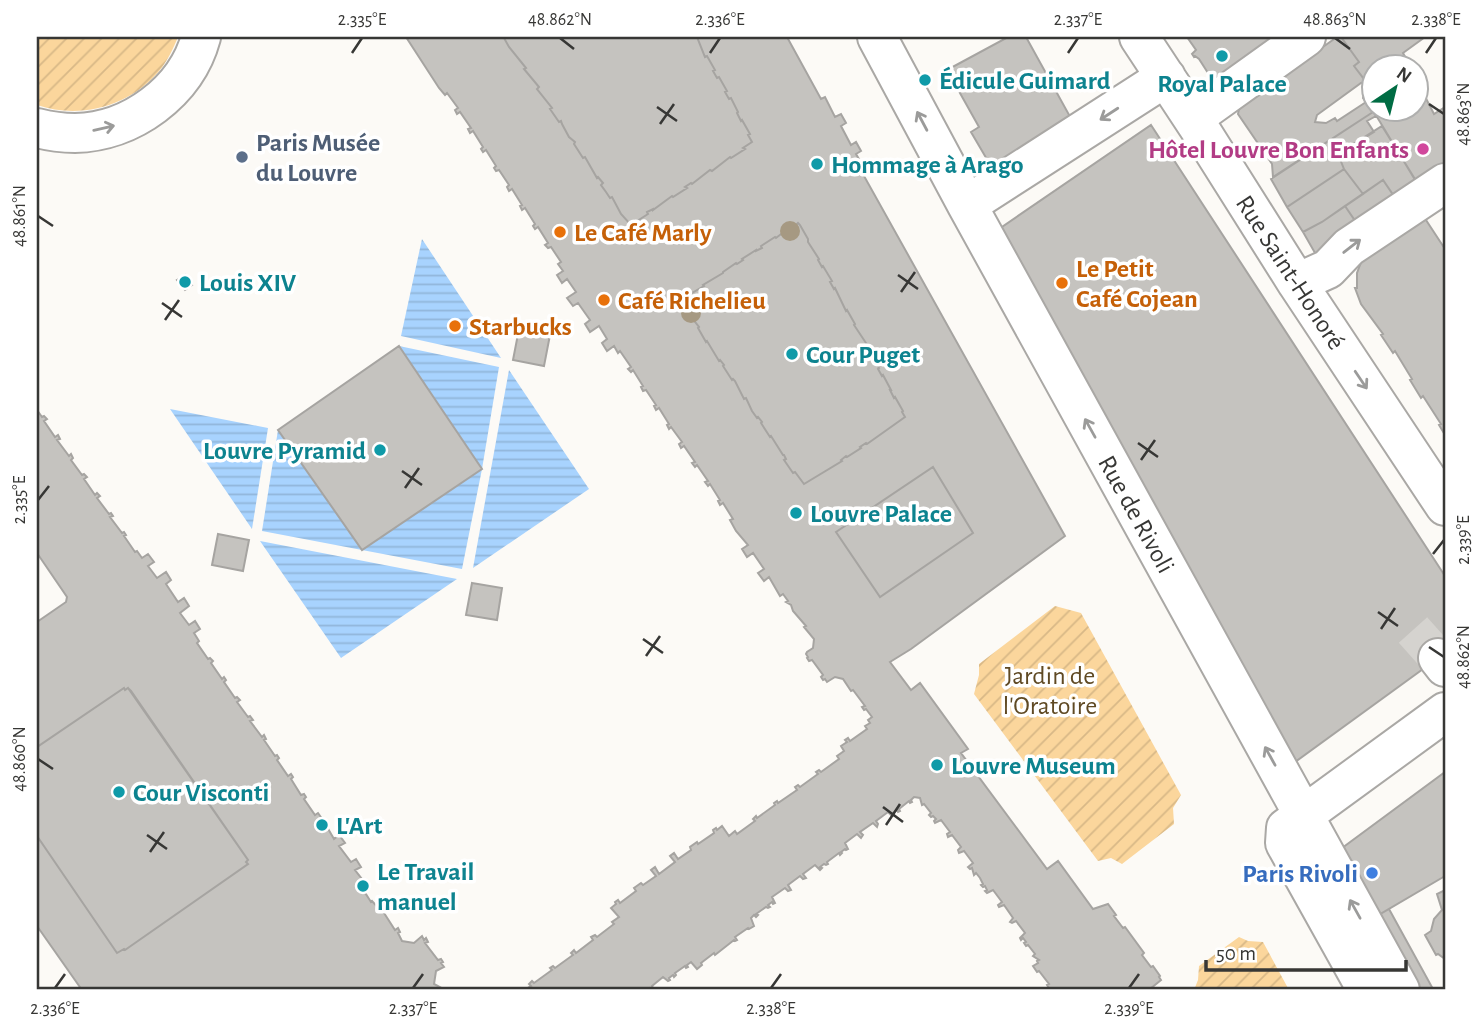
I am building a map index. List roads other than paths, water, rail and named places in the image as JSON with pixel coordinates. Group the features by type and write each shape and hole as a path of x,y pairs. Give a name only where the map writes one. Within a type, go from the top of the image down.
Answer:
{"street":[{"path":"37,128 75,133 98,131 121,124 142,113 161,100 177,83 191,63 201,37"},
{"name":"Rue de Rivoli","path":"877,37 1295,822 1399,990"},
{"name":"Rue Saint-Honoré","path":"1139,37 1297,284 1445,506"},
{"path":"1193,118 1306,37"},
{"path":"967,205 1166,77"},
{"path":"1297,284 1328,269 1349,247 1445,183"},
{"path":"1295,822 1445,712"},
{"name":"Rue de Rivoli","path":"1295,822 1285,843 1367,990"}],"water":[{"path":"422,239 501,358 401,336"},
{"path":"399,346 499,367 482,469"},
{"path":"509,370 589,489 473,568"},
{"path":"170,409 268,428 252,529"},
{"path":"278,430 362,550 262,531"},
{"path":"482,469 462,569 362,550"},
{"path":"260,541 457,579 341,658"}],"tunnel":[{"path":"1413,630 1438,658"}],"place":[{"name":"Royal Palace","path":"1222,56"},
{"name":"Édicule Guimard","path":"925,80"},
{"name":"Hôtel Louvre Bon Enfants","path":"1423,149"},
{"name":"Paris Musée du Louvre","path":"242,157"},
{"name":"Hommage à Arago","path":"817,164"},
{"name":"Le Café Marly","path":"560,232"},
{"name":"Louis XIV","path":"185,282"},
{"name":"Le Petit Café Cojean","path":"1062,283"},
{"name":"Café Richelieu","path":"604,300"},
{"name":"Starbucks","path":"455,326"},
{"name":"Cour Puget","path":"792,354"},
{"name":"Louvre Pyramid","path":"380,450"},
{"name":"Louvre Palace","path":"796,513"},
{"name":"Louvre Museum","path":"937,765"},
{"name":"Cour Visconti","path":"119,792"},
{"name":"L'Art","path":"322,825"},
{"name":"Paris Rivoli","path":"1372,873"},
{"name":"Le Travail manuel","path":"363,886"}],"park label":[{"name":"Jardin de l'Oratoire","path":"1050,690"}]}
